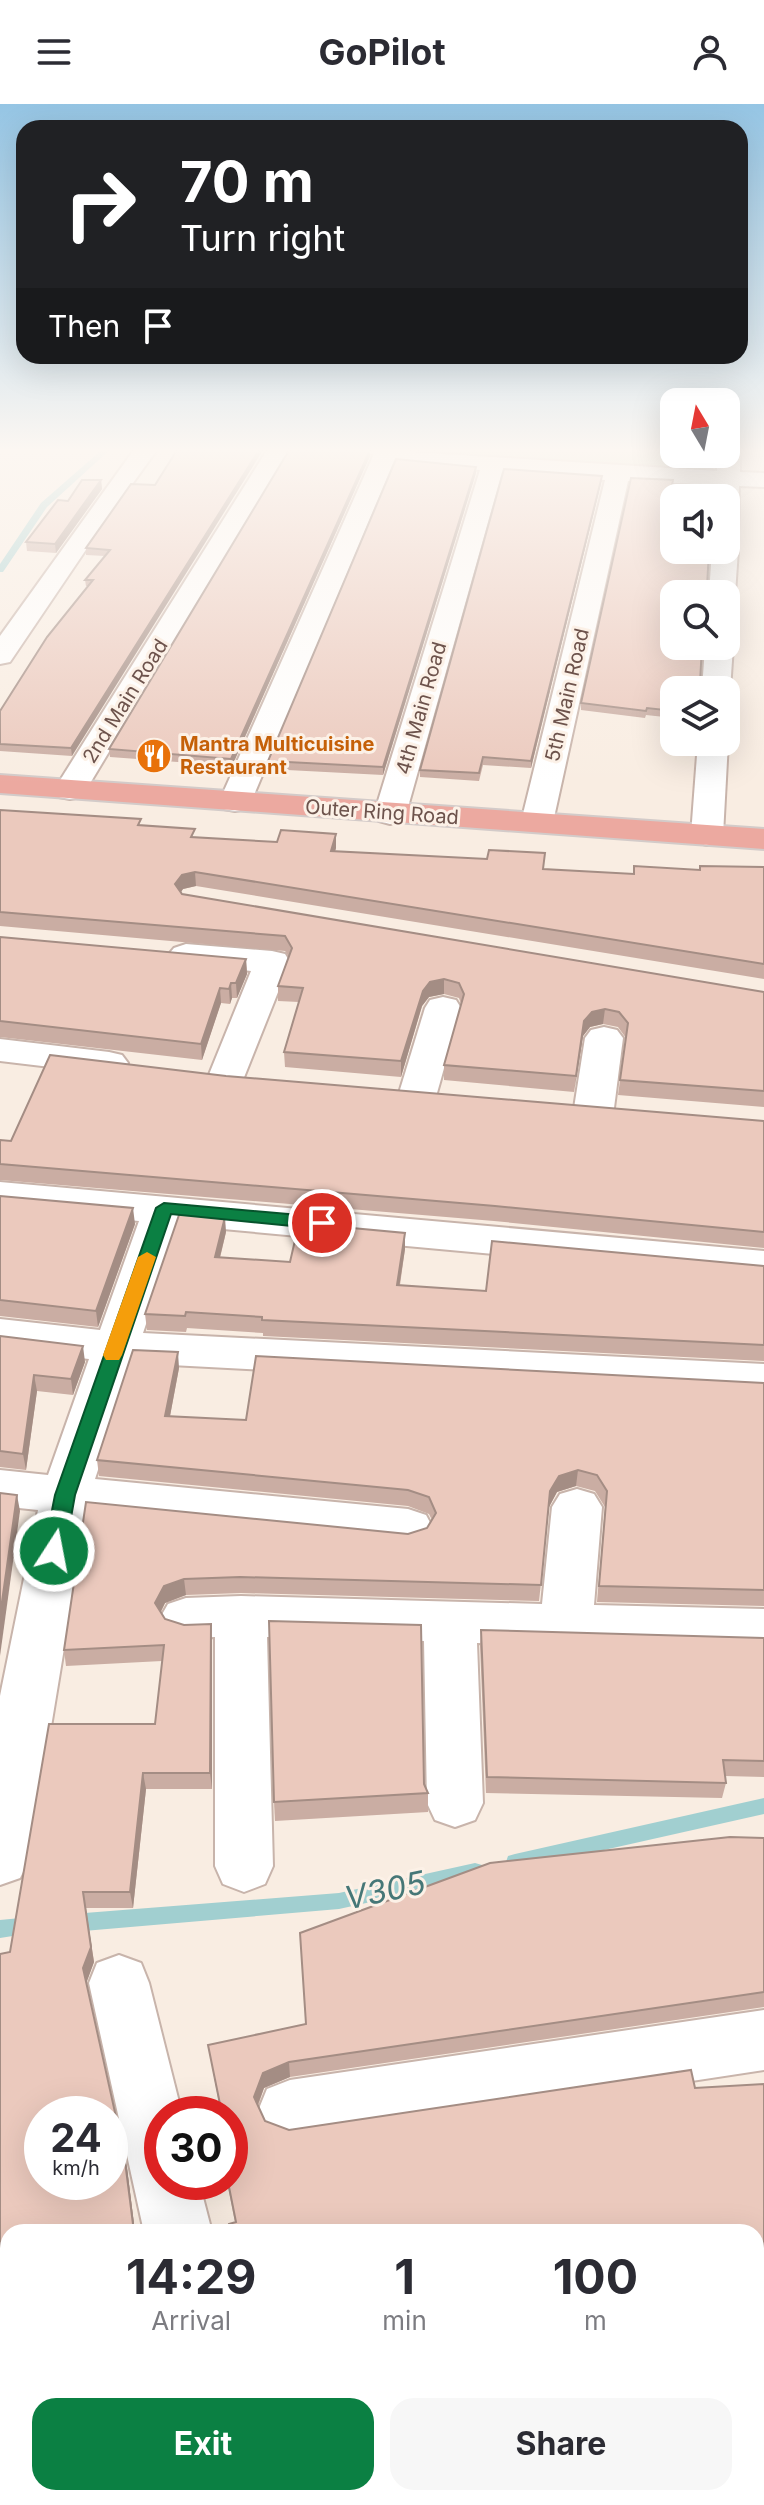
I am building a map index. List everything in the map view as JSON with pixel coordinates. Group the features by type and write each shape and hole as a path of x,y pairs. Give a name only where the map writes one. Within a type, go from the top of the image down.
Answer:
{"highway":[{"name":"Outer Ring Road","path":"0,784 764,839"},
{"name":"Outer Ring Road","path":"0,800 764,854"}],"street":[{"path":"0,656 67,559"},
{"name":"2nd Main Road","path":"70,790 212,559"},
{"path":"235,802 336,559"},
{"name":"4th Main Road","path":"390,814 465,559"},
{"name":"5th Main Road","path":"537,822 598,559"},
{"path":"707,835 712,756"},
{"path":"147,952 272,962 212,1075 271,1081"},
{"path":"418,1093 443,1008"},
{"path":"595,1108 604,1038"},
{"path":"0,1050 151,1068"},
{"path":"0,1195 764,1265"},
{"path":"0,1860 14,1691 65,1495 164,1208"},
{"path":"0,1334 115,1347 764,1380"},
{"path":"0,1488 408,1528"},
{"path":"566,1625 577,1507"},
{"path":"186,1618 241,1616 764,1630"},
{"path":"241,1616 244,1866"},
{"path":"450,1622 455,1803"},
{"path":"119,1983 146,2096"},
{"path":"290,2111 764,2040"},
{"path":"170,2200 176,2224"}],"building":[{"path":"102,559 190,559 71,748 0,744 0,711 47,637 93,580 85,580"},
{"path":"223,559 321,559 231,759 109,749"},
{"path":"354,559 447,559 383,767 268,761"},
{"path":"479,559 581,559 531,761 483,757 479,773 420,770"},
{"path":"613,559 660,559 660,564 708,564 707,580 660,580 660,660 701,660 700,676 660,676 660,709 647,708 646,711 581,703"},
{"path":"0,810 141,819 138,825 195,829 191,837 277,842 281,830 336,834 331,851 487,859 489,850 545,853 543,869 634,874 634,866 700,870 700,866 764,867 764,964 195,872 182,875 175,884 182,894 764,992 764,1091 620,1080 628,1023 619,1012 605,1009 592,1012 584,1021 576,1076 444,1065 464,994 459,983 444,979 430,982 423,991 401,1061 284,1052 303,988 278,986 292,948 285,936 0,912"},
{"path":"0,937 246,959 236,983 231,983 229,989 220,988 201,1044 0,1021"},
{"path":"50,1055 226,1076 764,1121 764,1232 0,1164 0,1140 11,1141"},
{"path":"0,1196 133,1208 96,1311 0,1300"},
{"path":"180,1212 225,1217 215,1257 290,1262 299,1223 405,1233 397,1285 486,1291 492,1241 764,1266 764,1345 262,1320 262,1317 186,1312 185,1316 145,1314"},
{"path":"0,1336 83,1346 71,1379 34,1375 23,1454 0,1451"},
{"path":"133,1350 178,1352 165,1416 246,1420 256,1356 764,1383 764,1590 599,1586 607,1491 597,1475 578,1470 559,1476 550,1491 541,1585 240,1577 184,1579 164,1586 155,1603 165,1619 184,1625 211,1624 210,1773 143,1773 130,1892 83,1892 91,1947 83,1968 111,2096 24,2096 24,2200 128,2200 128,2185 133,2224 0,2224 0,1954 10,1952 49,1724 155,1724 164,1645 64,1650 86,1502 408,1534 427,1528 436,1513 429,1497 408,1490 97,1460"},
{"path":"0,1493 17,1495 0,1616"},
{"path":"269,1621 421,1625 424,1784 428,1793 274,1802"},
{"path":"481,1630 764,1638 764,1761 723,1760 726,1783 487,1777"},
{"path":"730,1837 764,1838 764,1992 289,2062 263,2073 254,2097 265,2121 289,2130 691,2070 695,2088 764,2084 764,2224 229,2224 236,2222 232,2200 248,2200 248,2096 218,2096 208,2045 306,2024 300,1933 490,1863"}],"waterway":[{"path":"0,570 7,559"},
{"name":"V305","path":"515,1862 764,1806"},
{"name":"V305","path":"72,1923 339,1901 475,1871"},
{"name":"V305","path":"0,1929 31,1926"}],"slow traffic":[{"path":"112,1355 147,1257"}],"place":[{"name":"Mantra Multicuisine Restaurant","path":"154,756"}],"route":[{"path":"54,1551 65,1495 164,1208 322,1223"}]}
